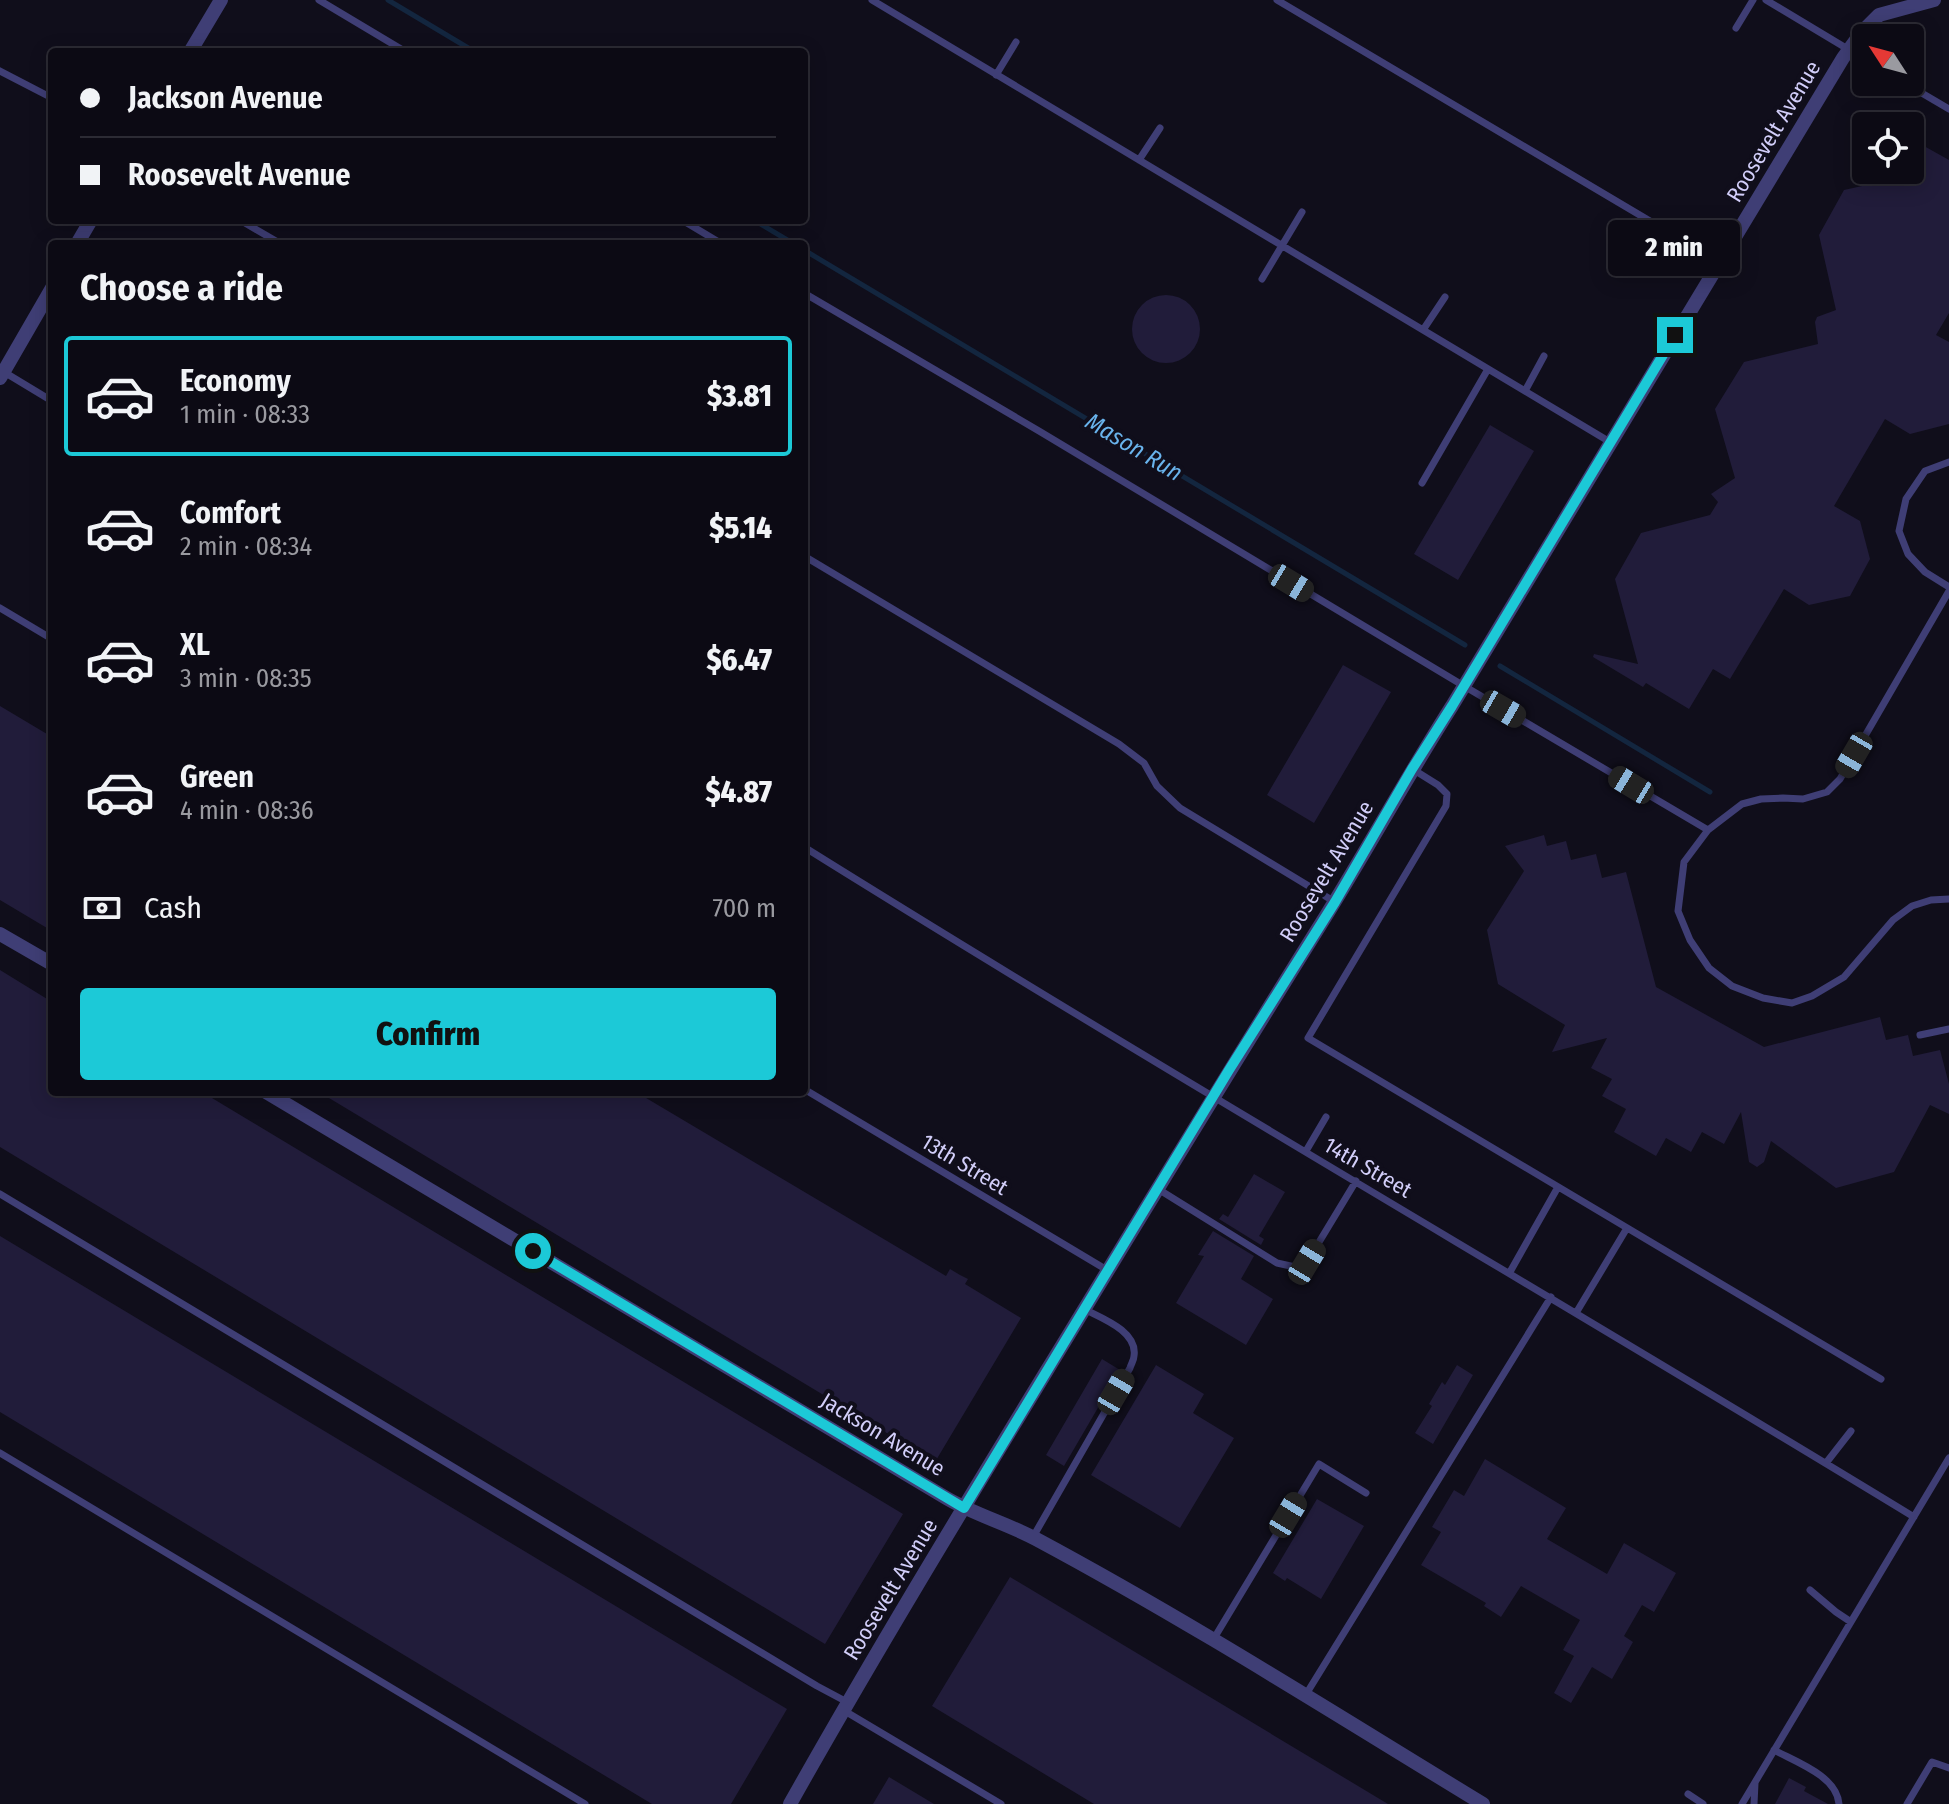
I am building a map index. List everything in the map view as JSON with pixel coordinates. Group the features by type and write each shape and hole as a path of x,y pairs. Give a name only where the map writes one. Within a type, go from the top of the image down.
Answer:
{"street":[{"path":"192,48 221,0"},
{"name":"Roosevelt Avenue","path":"790,1804 845,1706 1107,1270 1335,902 1412,769 1849,49 1879,15 1934,0"},
{"path":"2,375 48,295"},
{"path":"0,934 48,962"},
{"name":"Jackson Avenue","path":"273,1096 964,1508 1033,1537 1213,1640 1483,1804"}],"lane":[{"path":"319,0 399,48"},
{"path":"872,0 1610,442"},
{"path":"1277,0 1719,262"},
{"path":"1736,28 1753,0"},
{"path":"1766,0 1852,51"},
{"path":"996,75 1016,42"},
{"path":"0,71 48,96"},
{"path":"1924,94 1949,109"},
{"path":"1139,160 1160,128"},
{"path":"1262,279 1302,212"},
{"path":"247,224 274,240"},
{"path":"689,224 715,240"},
{"path":"808,295 1708,830"},
{"path":"1423,330 1445,297"},
{"path":"1525,391 1544,356"},
{"path":"1422,483 1488,369"},
{"path":"2,375 48,399"},
{"path":"1949,462 1925,471 1906,499 1899,531 1908,554 1925,572 1949,589 1840,779 1827,792 1803,799 1761,799 1742,804 1708,830 1684,862 1678,911 1690,940 1709,968 1732,986 1763,998 1792,1003 1812,996 1844,977 1893,920 1912,906 1949,899"},
{"path":"808,558 1119,744 1144,763 1157,786 1180,808 1335,902"},
{"path":"0,608 48,637"},
{"path":"1412,769 1447,794 1446,806 1308,1038 1881,1379"},
{"name":"14th Street","path":"808,849 1914,1517"},
{"path":"1920,1035 1949,1029"},
{"name":"13th Street","path":"808,1091 1107,1270"},
{"path":"1306,1151 1326,1117"},
{"path":"1157,1188 1277,1263 1295,1267 1307,1262 1356,1181"},
{"path":"1510,1272 1558,1187"},
{"path":"0,1194 845,1706 1001,1804"},
{"path":"1576,1313 1627,1228"},
{"path":"1305,1696 1551,1297"},
{"path":"1033,1537 1130,1368 1135,1354 1132,1342 1121,1330 1084,1309"},
{"path":"1826,1463 1851,1431"},
{"path":"0,1453 585,1804"},
{"path":"1742,1804 1949,1458"},
{"path":"1213,1640 1319,1464 1366,1493"},
{"path":"1810,1590 1851,1622"},
{"path":"1774,1750 1827,1779 1836,1790 1839,1804"},
{"path":"1907,1804 1932,1762 1949,1768"},
{"path":"1754,1804 1755,1781"},
{"path":"1688,1794 1703,1804"}],"building":[{"path":"1924,146 1949,160 1949,313 1936,335 1949,342 1949,424 1910,434 1885,419 1834,506 1860,521 1870,559 1850,596 1809,605 1784,589 1730,679 1713,669 1689,709 1646,683 1643,687 1593,657 1594,654 1638,664 1615,579 1641,533 1710,515 1718,502 1711,494 1735,478 1715,409 1744,362 1818,344 1817,317 1836,310 1819,235 1844,190 1871,184 1924,184"},
{"path":"1166,295 1190,305 1200,329 1190,353 1166,363 1142,353 1132,329 1142,305"},
{"path":"1490,425 1534,451 1458,580 1414,554"},
{"path":"1343,665 1391,692 1314,823 1267,795"},
{"path":"0,706 48,735 48,929 0,900"},
{"path":"1544,835 1547,846 1566,841 1571,860 1596,854 1602,878 1626,872 1656,987 1764,1047 1880,1017 1886,1040 1908,1035 1913,1056 1940,1050 1949,1084 1949,1114 1930,1105 1894,1172 1836,1188 1771,1141 1764,1162 1757,1167 1749,1162 1741,1112 1724,1144 1702,1132 1691,1152 1666,1138 1656,1156 1614,1132 1626,1109 1602,1096 1612,1079 1591,1068 1607,1038 1552,1052 1565,1025 1498,984 1487,930 1524,871 1505,846"},
{"path":"0,970 48,1000 48,1096 209,1096 903,1514 825,1644 0,1147"},
{"path":"326,1096 643,1096 946,1276 950,1269 968,1279 965,1284 1021,1318 935,1462"},
{"path":"1254,1174 1285,1192 1259,1236 1264,1239 1261,1245 1219,1219 1223,1214 1228,1217"},
{"path":"1213,1231 1254,1256 1241,1279 1273,1299 1246,1345 1176,1303 1204,1256 1198,1255"},
{"path":"0,1236 787,1709 731,1804 652,1804 0,1412"},
{"path":"1102,1359 1120,1370 1064,1466 1046,1455"},
{"path":"1156,1365 1204,1394 1193,1413 1234,1438 1180,1528 1091,1475"},
{"path":"1457,1365 1473,1375 1433,1444 1415,1433 1442,1382 1445,1385"},
{"path":"1485,1459 1566,1508 1547,1539 1607,1574 1624,1543 1676,1573 1654,1612 1642,1605 1624,1636 1633,1642 1612,1679 1592,1667 1571,1703 1554,1693 1574,1656 1563,1650 1580,1620 1521,1586 1501,1617 1484,1606 1486,1603 1421,1565 1441,1532 1432,1527 1454,1490 1464,1496"},
{"path":"1317,1499 1364,1526 1321,1599 1273,1573"},
{"path":"1010,1577 1388,1804 1094,1804 932,1706"},
{"path":"889,1777 934,1804 873,1804"},
{"path":"1789,1778 1806,1787 1804,1791 1828,1804 1775,1804"}],"waterway":[{"name":"Mason Run","path":"388,0 468,48"},
{"name":"Mason Run","path":"761,224 787,240"},
{"name":"Mason Run","path":"808,252 1465,645"},
{"name":"Mason Run","path":"1500,666 1710,792"}],"route":[{"path":"533,1251 964,1508 1229,1070 1335,902 1675,335"}]}
